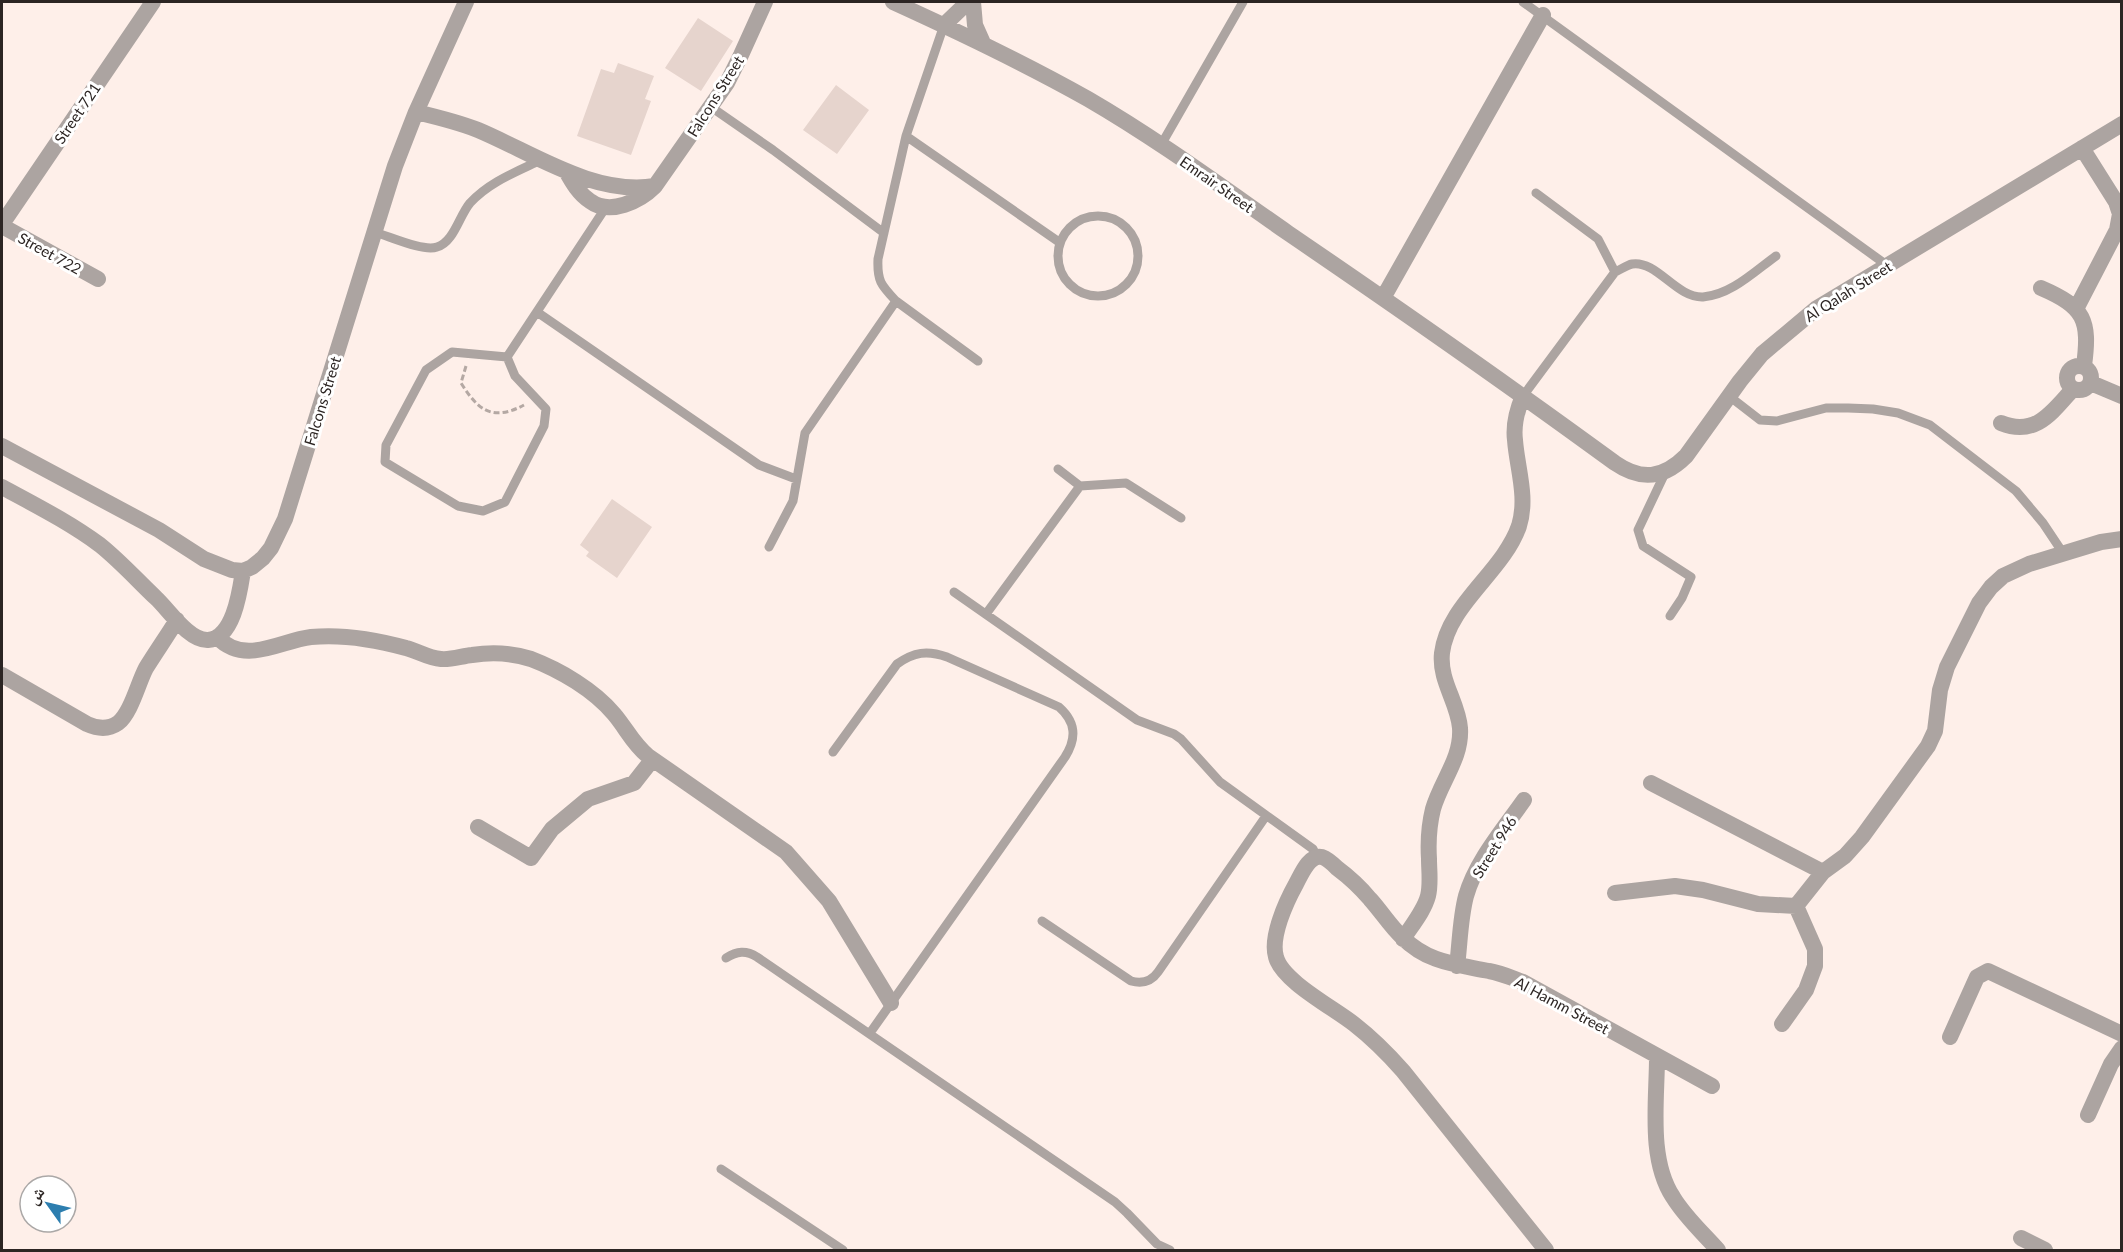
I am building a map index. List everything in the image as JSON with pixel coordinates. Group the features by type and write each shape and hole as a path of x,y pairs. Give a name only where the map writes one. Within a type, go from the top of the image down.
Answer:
{"street":[{"name":"Street 721","path":"2,225 153,2"},
{"name":"Falcons Street","path":"243,571 252,567 272,548 285,519 394,166 466,2"},
{"name":"Falcons Street","path":"655,186 711,106 741,55 765,2"},
{"name":"Emrair Street","path":"893,2 983,43 1089,100 1161,145 1523,396"},
{"path":"944,25 968,2"},
{"path":"973,2 975,25 983,43"},
{"path":"1383,298 1543,15"},
{"path":"416,112 471,127 566,171 620,187 655,186"},
{"name":"Al Qalah Street","path":"1665,473 1686,456 1762,354 1817,308 2121,124"},
{"path":"2076,309 2117,230 2120,214 2116,202 2082,148"},
{"path":"566,171 575,186 591,202 606,207 642,199 655,186"},
{"name":"Street 722","path":"2,225 98,279"},
{"path":"2041,288 2065,298 2076,309 2084,323 2086,333 2084,366"},
{"path":"2078,365 2084,366 2091,373 2091,383 2083,390 2073,389 2067,381 2069,370 2078,365"},
{"path":"2091,383 2121,396"},
{"path":"2001,423 2019,428 2035,424 2047,417 2073,389"},
{"path":"1403,939 1427,898 1430,881 1428,849 1433,811 1443,782 1455,759 1460,741 1457,715 1444,682 1442,669 1444,643 1456,618 1510,545 1520,522 1523,500 1515,427 1523,396 1626,471 1652,476 1665,473"},
{"path":"2,446 159,530 218,566 243,571 232,616 217,637 209,640 198,639 101,546 58,517 2,487"},
{"path":"1796,906 1823,872 1845,856 1862,837 1928,746 1935,731 1940,690 1947,667 1979,603 1990,587 2003,576 2029,564 2101,542 2121,539"},
{"path":"2,675 87,724 96,728 107,728 124,717 147,667 177,620"},
{"path":"217,637 223,644 242,652 256,651 311,638 331,637 384,644 439,659 491,653 518,655 555,670 601,700 636,746 652,760 786,852 829,901 891,1003"},
{"path":"478,827 531,858 552,829 588,799 634,783 652,760"},
{"path":"1651,783 1823,872"},
{"name":"Street 946","path":"1457,966 1463,911 1473,878 1524,800"},
{"path":"1317,857 1309,862 1299,879 1279,923 1274,947 1281,968 1293,980 1360,1029 1386,1052 1546,1251"},
{"name":"Al Hamm Street","path":"1317,857 1325,858 1348,877 1371,899 1403,939 1428,956 1457,966 1491,971 1523,982 1712,1086"},
{"path":"1615,893 1675,886 1703,890 1758,904 1796,906"},
{"path":"1782,1024 1806,990 1815,966 1815,949 1796,906"},
{"path":"1950,1037 1977,977 1988,971 2121,1034"},
{"path":"2088,1115 2111,1064 2121,1048"},
{"path":"1657,1057 1657,1151 1660,1167 1676,1202 1718,1251"},
{"path":"2021,1238 2045,1251"}],"lane":[{"path":"1161,145 1243,2"},
{"path":"1523,2 1888,266"},
{"path":"944,25 906,136 878,259 877,274 882,286 896,301 978,361"},
{"path":"711,106 884,233"},
{"path":"906,136 1059,242"},
{"path":"374,232 421,247 437,247 450,238 460,217 480,193 506,176 541,160"},
{"path":"1536,193 1598,239 1615,272"},
{"path":"507,357 606,207"},
{"path":"1095,214 1118,219 1135,236 1140,259 1131,280 1113,295 1089,297 1069,285 1058,265 1059,242 1073,223 1095,214"},
{"path":"1523,396 1615,272 1632,264 1646,266 1689,295 1704,297 1730,289 1776,256"},
{"path":"769,547 793,501 805,433 896,301"},
{"path":"537,312 759,465 796,479"},
{"path":"452,352 507,357 515,376 546,409 543,426 505,502 483,511 458,506 385,462 386,445 426,370 452,352"},
{"path":"1729,396 1760,420 1777,421 1826,408 1848,408 1898,413 1930,425 2016,491 2043,523 2063,553"},
{"path":"1058,469 1080,486 1126,483 1181,518"},
{"path":"1665,473 1638,530 1643,546 1691,577 1682,598 1670,616"},
{"path":"986,614 1080,486"},
{"path":"954,592 1137,720 1174,734 1220,782 1313,849 1317,857"},
{"path":"832,752 897,663 921,652 934,652 1059,707 1068,715 1073,725 1074,736 1065,757 870,1033"},
{"path":"1042,921 1131,981 1137,983 1149,981 1158,972 1266,816"},
{"path":"726,958 739,952 752,954 1115,1202 1157,1244 1170,1251"},
{"path":"721,1169 843,1251"}],"path":[{"path":"469,353 461,382 473,402 486,411 498,414 512,411 536,398"}],"building":[{"path":"698,18 733,41 701,91 665,68"},
{"path":"618,63 654,76 645,99 651,101 631,155 577,136 601,69 614,73"},
{"path":"836,85 869,110 837,154 803,130"},
{"path":"612,499 652,527 617,578 586,556 589,552 580,545"}]}
